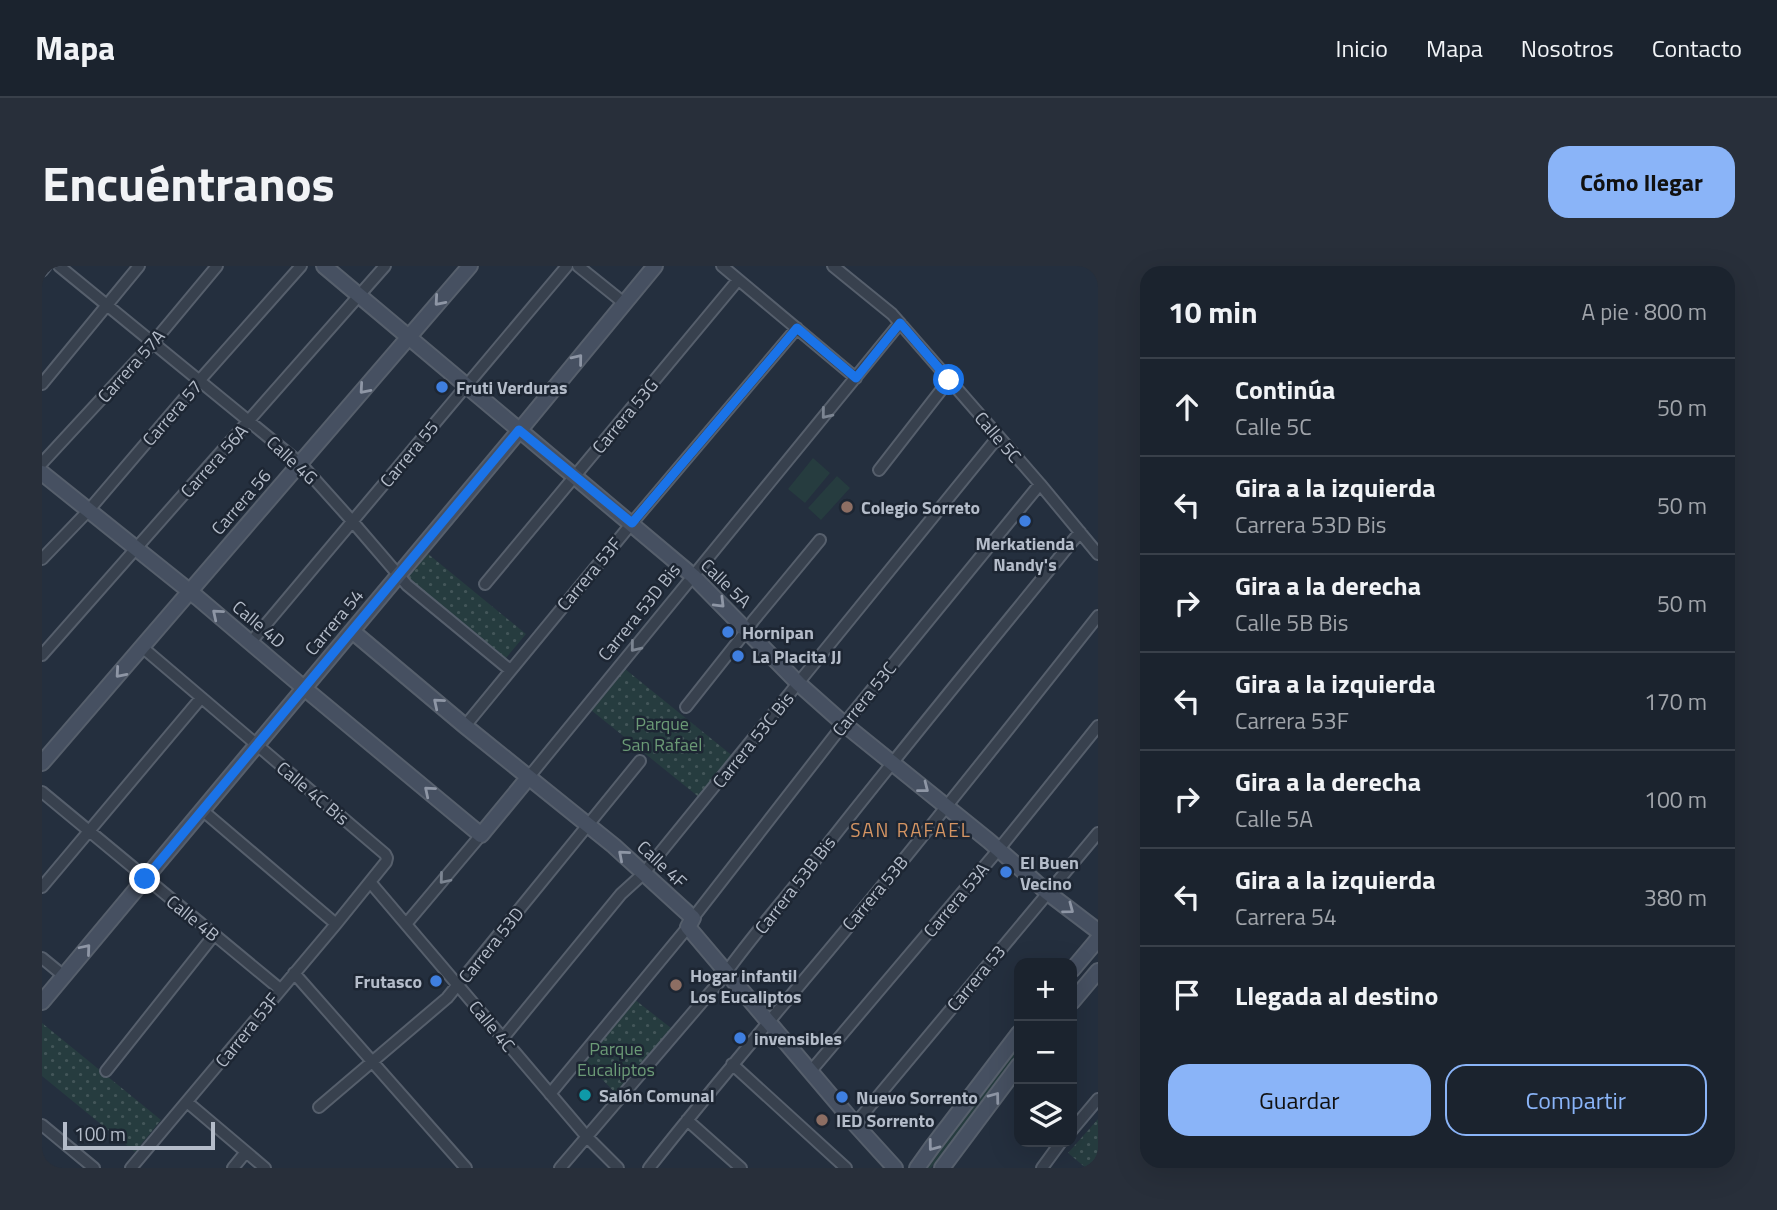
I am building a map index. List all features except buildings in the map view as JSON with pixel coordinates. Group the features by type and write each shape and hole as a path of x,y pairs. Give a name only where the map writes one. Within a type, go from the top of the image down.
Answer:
{"street":[{"path":"42,271 46,266"},
{"name":"Calle 4G","path":"58,266 300,463 398,576 510,670"},
{"path":"42,384 139,266"},
{"name":"Carrera 57A","path":"42,463 152,344 217,266"},
{"name":"Carrera 57","path":"42,559 88,511 302,266"},
{"name":"Calle 5A","path":"324,266 693,576 799,684 844,724 999,849 1048,893 1098,931"},
{"name":"Carrera 56A","path":"42,655 385,266"},
{"name":"Carrera 56","path":"42,763 470,266"},
{"name":"Carrera 55","path":"251,642 568,266"},
{"path":"578,266 624,303"},
{"name":"Carrera 54","path":"42,1002 654,266"},
{"path":"722,266 856,378"},
{"name":"Calle 5C","path":"840,268 892,314 1098,554"},
{"name":"Carrera 53G","path":"485,584 738,280"},
{"name":"Carrera 53D Bis","path":"406,924 764,492 900,323"},
{"name":"Carrera 53F","path":"465,726 797,328"},
{"path":"879,470 949,380"},
{"name":"Carrera 53C Bis","path":"503,1038 621,894 643,874 998,438"},
{"name":"Calle 4D","path":"42,473 190,591 481,835"},
{"name":"Carrera 53C","path":"550,1094 690,922 844,724 1040,484"},
{"name":"Carrera 53B Bis","path":"560,1168 726,972 891,763 1080,532"},
{"path":"686,707 820,540"},
{"name":"Carrera 53B","path":"649,1168 947,807 1098,616"},
{"name":"Calle 4F","path":"352,631 630,860 690,922 768,1023 895,1168"},
{"name":"Calle 4C Bis","path":"142,647 387,858"},
{"path":"42,887 201,698"},
{"name":"Carrera 53A","path":"810,1072 999,849 1098,726"},
{"name":"Carrera 53D","path":"319,1107 447,998 640,761"},
{"name":"Calle 4B","path":"42,792 280,989"},
{"path":"202,810 336,924"},
{"name":"Carrera 53","path":"855,1124 1098,833"},
{"name":"Carrera 53F","path":"131,1168 336,924 387,858"},
{"name":"Calle 4C","path":"370,882 587,1138 618,1168"},
{"path":"106,1071 214,935"},
{"path":"1077,964 1098,939"},
{"path":"42,958 64,975"},
{"path":"1077,996 1098,971"},
{"path":"294,973 466,1168"},
{"path":"917,1168 1014,1040"},
{"path":"732,1065 846,1168"},
{"path":"942,1168 1014,1072"},
{"path":"1077,1124 1098,1099"},
{"path":"187,1102 265,1168"},
{"path":"687,1120 740,1168"},
{"path":"42,1125 94,1168"},
{"path":"1042,1168 1057,1147"},
{"path":"233,1168 246,1152"}],"green space":[{"path":"813,458 830,473 805,503 788,489"},
{"path":"837,476 850,488 821,520 808,508"},
{"path":"427,553 526,634 506,658 407,577"},
{"name":"Parque San Rafael","path":"625,669 734,757 700,798 591,710"},
{"name":"Parque Eucaliptos","path":"634,999 671,1028 618,1096 583,1059"},
{"path":"42,1023 161,1120 135,1152 42,1076"},
{"path":"1014,1047 1014,1059 931,1168 922,1168"},
{"path":"1098,1119 1098,1168 1086,1168 1068,1153 1077,1147 1077,1143"}],"place":[{"name":"Fruti Verduras","path":"442,387"},
{"name":"Colegio Sorreto","path":"847,507"},
{"name":"Merkatienda Nandy's","path":"1025,521"},
{"name":"Hornipan","path":"728,632"},
{"name":"La Placita JJ","path":"738,656"},
{"name":"El Buen Vecino","path":"1006,872"},
{"name":"Frutasco","path":"436,981"},
{"name":"Hogar infantil Los Eucaliptos","path":"676,985"},
{"name":"invensibles","path":"740,1038"},
{"name":"Salón Comunal","path":"585,1095"},
{"name":"Nuevo Sorrento","path":"842,1097"},
{"name":"IED Sorrento","path":"822,1120"}],"district":[{"name":"SAN RAFAEL","path":"911,829"}],"route":[{"path":"145,879 519,430 632,523 797,328 856,378 900,323 949,380"}]}
